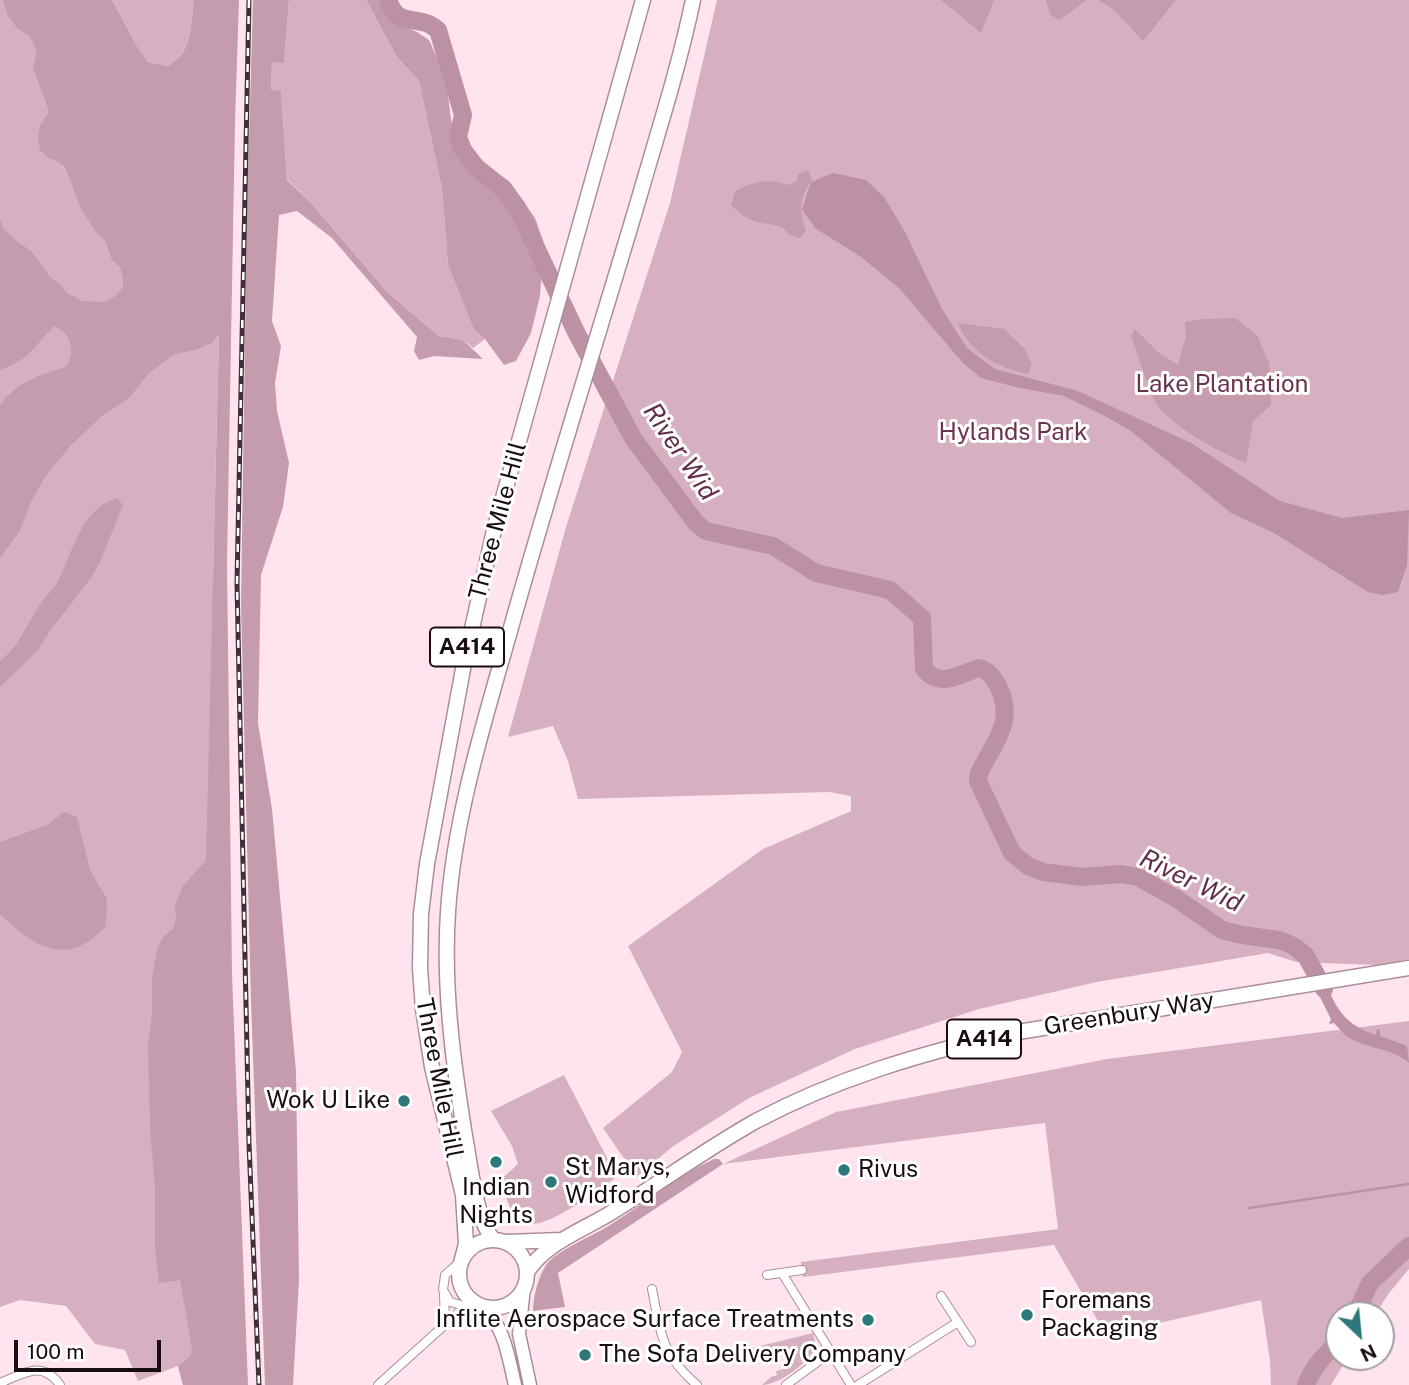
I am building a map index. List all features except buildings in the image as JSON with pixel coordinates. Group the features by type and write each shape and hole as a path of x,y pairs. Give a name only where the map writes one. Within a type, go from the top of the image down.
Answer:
{"highway":[{"name":"Three Mile Hill","path":"462,1260 466,1244 463,1195 432,1067 423,1013 420,968 421,914 433,822 475,609 494,530 643,0"},
{"name":"Three Mile Hill","path":"499,1241 485,1228 481,1214 457,1083 446,964 449,900 463,814 488,710 665,115 693,0"},
{"name":"Greenbury Way","path":"525,1280 538,1258 561,1241 600,1220 698,1156 813,1093 881,1067 951,1046 1006,1034 1409,968"},
{"name":"A414","path":"485,1241 499,1241 520,1254 525,1280 516,1298 508,1304 494,1308 478,1306 462,1288 459,1276 462,1260 473,1246 485,1241"},
{"name":"Greenbury Way","path":"499,1241 561,1241"}],"main road":[{"path":"525,1280 519,1334 530,1385"},
{"path":"478,1306 495,1319 502,1331 515,1385"}],"street":[{"path":"378,1385 445,1320 442,1285 445,1275 462,1260"},
{"path":"767,1275 802,1270"},
{"path":"782,1273 852,1385"},
{"path":"652,1289 660,1329 670,1358 697,1385"},
{"path":"444,1294 450,1302 478,1306"},
{"path":"941,1296 971,1342"},
{"path":"426,1341 442,1330 458,1313 478,1306"},
{"path":"858,1385 958,1322"},
{"path":"786,1385 831,1352"},
{"path":"0,1383 29,1371 41,1370 48,1371 60,1385"}],"green space":[{"path":"0,0 105,0 222,213 213,572 216,845 232,1279 183,1385 178,1366 138,1381 125,1350 95,1344 66,1306 20,1300 0,1307"},
{"path":"3,0 112,0 148,62 168,66 186,46 194,0 239,0 227,563 232,974 248,1385 183,1385 178,1366 190,1357 192,1349 180,1280 159,1283 150,1129 148,1044 152,1014 152,978 157,949 164,936 173,929 175,905 183,886 206,860 219,334 212,343 175,354 148,374 130,397 101,417 71,445 45,477 19,532 0,558 0,405 22,384 67,366 71,348 65,333 54,326 25,357 0,370 0,218 3,229 31,251 50,277 67,293 82,301 105,302 117,295 123,287 120,267 112,260 105,240 96,232 81,209 65,167 48,158 40,150 40,126 49,111 33,67 37,52 30,36 17,28 8,16"},
{"path":"112,0 194,0 191,29 182,53 168,66 148,62"},
{"path":"253,0 289,0 284,63 272,62 271,90 281,91 287,180 311,203 388,293 439,336 463,340 483,359 434,356 419,360 414,351 417,337 332,238 297,211 279,215 272,321 281,346 275,383 277,411 289,463 283,507 261,575 258,723 272,809 296,1071 299,1280 293,1385 265,1385 251,1002 241,605"},
{"path":"289,0 366,0 397,57 419,81 442,189 448,265 474,330 485,339 473,348 463,340 439,336 388,293 287,179 281,92 271,91 272,61 284,62"},
{"path":"366,0 385,0 384,5 392,21 429,40 448,95 456,142 510,182 535,218 544,243 540,296 531,333 516,361 504,365 485,339 474,330 448,265 442,189 419,81 397,57"},
{"name":"Hylands Park","path":"717,0 1409,0 1409,959 1377,965 1296,962 1268,953 1097,982 979,1009 855,1049 749,1098 672,1147 637,1177 603,1128 672,1072 682,1052 628,946 763,849 851,811 851,796 829,792 578,799 568,761 553,726 508,737 566,527 670,203"},
{"path":"941,0 994,0 981,33"},
{"path":"1046,0 1087,0 1059,20 1050,14"},
{"path":"1098,0 1176,0 1143,41 1113,9"},
{"path":"808,170 812,180 801,210 806,231 800,238 789,235 778,226 750,219 731,205 735,191 767,181 788,185 796,182 798,174"},
{"name":"Lake Plantation","path":"1235,318 1257,335 1269,363 1271,405 1253,421 1246,463 1197,438 1163,412 1149,388 1131,336 1135,329 1159,353 1178,365 1186,336 1185,322"},
{"path":"958,323 1004,329 1025,349 1032,365 1028,374 1006,368 986,357 969,342"},
{"path":"117,498 123,505 100,562 90,579 37,651 0,687 0,661 13,648 57,583 79,533 94,512"},
{"path":"64,812 77,817 90,870 107,899 106,926 92,939 78,947 65,950 39,944 0,914 0,842 47,825"},
{"path":"1409,1021 1409,1269 1384,1301 1325,1301 1325,1371 1340,1371 1331,1385 1271,1385 1261,1300 1106,1335 1054,1245 803,1277 801,1262 1058,1229 1045,1123 723,1164 836,1112 1107,1059"},
{"path":"564,1075 617,1177 582,1202 550,1219 536,1224 523,1224 514,1218 497,1183 518,1164 512,1146 491,1111"},
{"path":"714,1159 719,1159 723,1164 558,1273 565,1307 533,1311 538,1281 551,1259"},
{"path":"813,1333 816,1346 808,1359 785,1377 762,1385 777,1375 776,1371 791,1367 787,1351 780,1352 779,1348 753,1354 752,1348"}],"shaded area":[{"path":"833,173 866,180 884,197 905,232 942,309 967,348 995,369 1078,391 1191,443 1280,501 1342,518 1409,510 1407,565 1398,592 1383,595 1368,592 1274,533 1231,513 1131,431 1105,416 1064,396 981,378 962,362 899,288 861,257 815,228 802,209 811,182"},
{"path":"1319,966 1333,1000 1345,1017 1363,1030 1376,1035 1377,1029 1380,1030 1380,1036 1407,1046 1409,1063 1394,1054 1353,1040 1334,1023 1329,1024 1331,1019 1306,969"}],"waterway":[{"name":"River Wid","path":"388,0 398,15 423,22 438,30 463,115 458,137 463,150 476,167 502,188 517,207 576,332 633,438 696,523 706,531 773,546 816,573 890,590 922,618 924,669 930,675 943,679 979,668 990,675 1003,699 1004,721 979,773 978,781 1012,853 1028,866 1043,872 1082,877 1121,874 1138,877 1177,899 1222,930 1279,940 1294,946 1306,956 1324,989"},
{"path":"1249,1208 1409,1184"},
{"name":"River Wid","path":"1362,1301 1370,1283 1409,1246"},
{"name":"River Wid","path":"1306,1385 1325,1355"}],"railway":[{"path":"249,0 237,583 249,1144 259,1385"}],"place":[{"name":"Wok U Like","path":"404,1101"},
{"name":"Indian Nights","path":"496,1162"},
{"name":"Rivus","path":"844,1170"},
{"name":"St Marys, Widford","path":"551,1182"},
{"name":"Foremans Packaging","path":"1027,1315"},
{"name":"Inflite Aerospace Surface Treatments","path":"868,1320"},
{"name":"The Sofa Delivery Company","path":"585,1355"}]}
